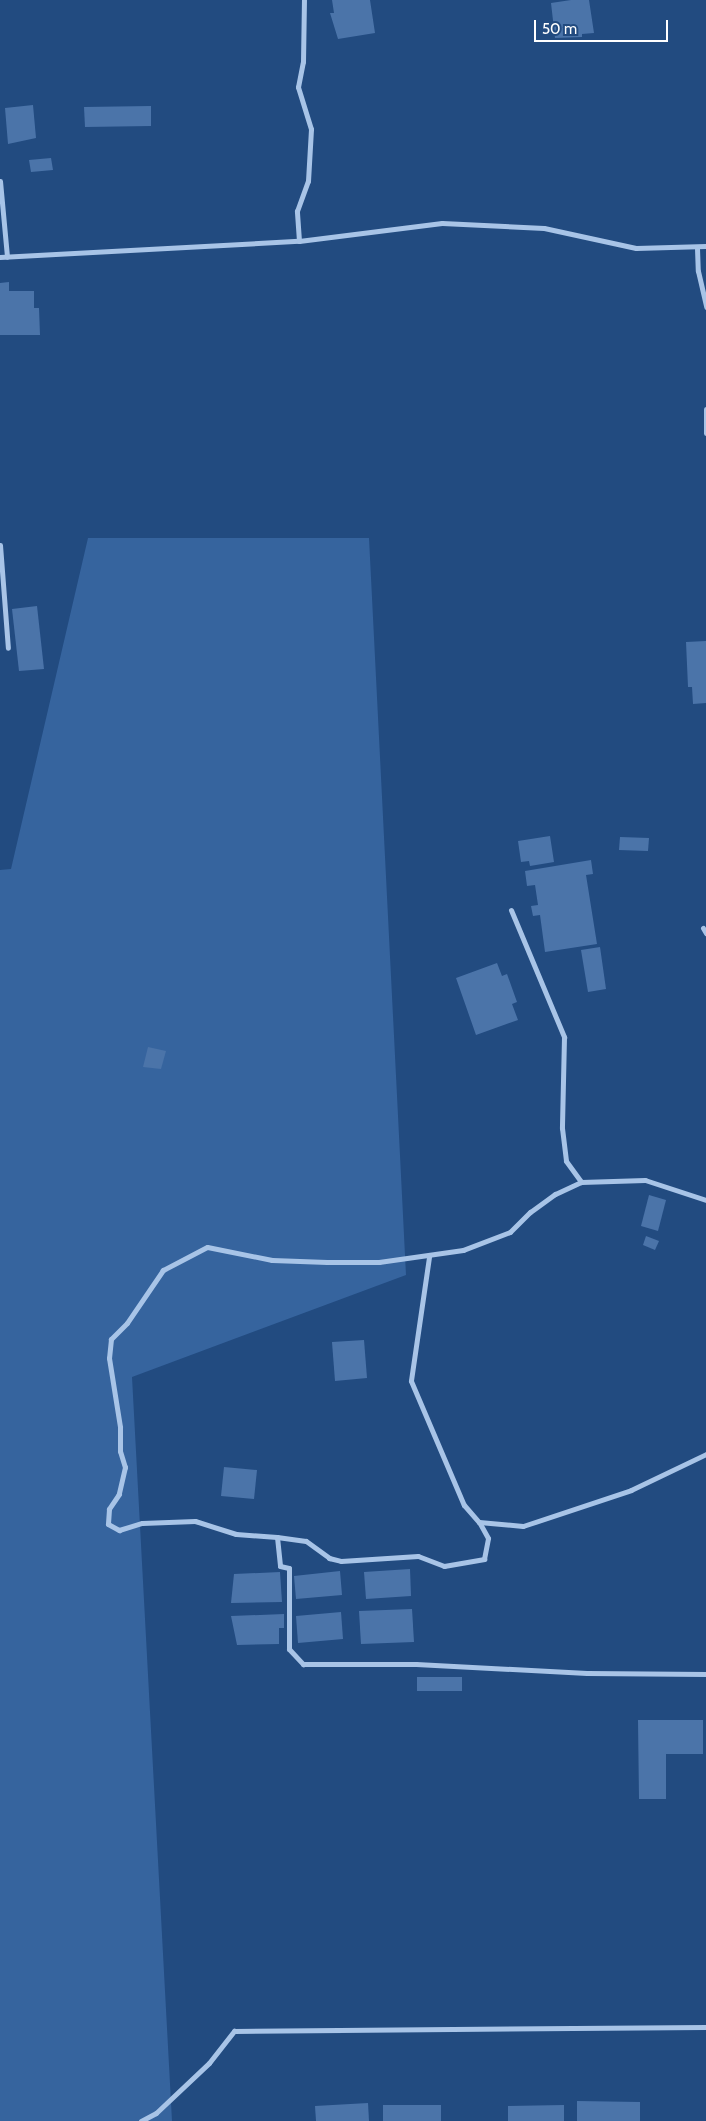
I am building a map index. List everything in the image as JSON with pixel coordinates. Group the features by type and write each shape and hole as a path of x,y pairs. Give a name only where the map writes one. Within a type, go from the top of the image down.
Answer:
{"street":[{"path":"299,241 297,211 308,181 311,129 298,88 303,62 304,0"},
{"path":"0,180 7,257"},
{"path":"0,257 299,241 442,222 544,228 636,248 697,248 706,246"},
{"path":"697,248 698,271 706,307"},
{"path":"706,409 706,433"},
{"path":"0,545 8,648"},
{"path":"511,910 564,1037 562,1128 566,1161 581,1182"},
{"path":"430,1257 412,1381 464,1505 479,1522 488,1538 484,1559 444,1566 418,1556 341,1561 329,1558 306,1541 236,1534 195,1521 142,1523 119,1530 108,1524 109,1509 119,1494 125,1467 120,1451 120,1426 109,1358 111,1339 127,1323 162,1270 207,1247 272,1260 379,1262 430,1257 463,1250 510,1232 549,1198 581,1182 645,1180 706,1200"},
{"path":"479,1522 523,1526 631,1490 706,1454"},
{"path":"278,1537 280,1566 289,1568 289,1649 303,1664 416,1664 587,1673 706,1674"},
{"path":"140,2121 156,2113 209,2063 234,2031 706,2027"}],"shaded area":[{"path":"88,538 369,538 406,1275 132,1377 172,2121 0,2121 0,870 11,869"}],"building":[{"path":"332,0 370,0 375,33 338,39 330,13 334,13"},
{"path":"589,0 594,33 582,34 582,37 555,38 551,3"},
{"path":"33,105 36,138 8,144 5,108"},
{"path":"151,106 151,126 85,127 84,107"},
{"path":"51,158 53,170 31,172 29,160"},
{"path":"9,282 9,291 34,291 34,308 39,308 40,335 0,335 0,283"},
{"path":"37,606 44,669 19,671 12,609"},
{"path":"706,641 706,703 693,704 692,687 688,687 686,642"},
{"path":"550,836 554,862 530,866 529,861 521,862 518,841"},
{"path":"620,837 649,838 648,851 619,850"},
{"path":"591,860 593,874 586,875 597,944 545,952 540,915 533,916 531,906 538,905 535,885 527,886 525,871"},
{"path":"600,947 606,989 588,992 581,950"},
{"path":"497,963 502,976 507,974 517,1002 512,1004 518,1020 476,1035 456,978"},
{"path":"148,1047 166,1051 161,1069 143,1067"},
{"path":"649,1195 666,1200 658,1231 641,1226"},
{"path":"646,1236 659,1241 655,1250 643,1245"},
{"path":"364,1340 367,1378 335,1381 332,1342"},
{"path":"224,1467 257,1470 254,1499 221,1496"},
{"path":"410,1569 411,1596 366,1599 364,1572"},
{"path":"340,1571 342,1595 296,1599 294,1576"},
{"path":"280,1572 282,1602 231,1603 234,1574"},
{"path":"412,1609 414,1642 361,1644 359,1611"},
{"path":"341,1612 343,1639 298,1643 296,1616"},
{"path":"284,1614 284,1628 279,1628 279,1644 237,1645 231,1616"},
{"path":"417,1677 462,1677 462,1691 417,1691"},
{"path":"638,1720 703,1720 703,1754 666,1754 666,1799 639,1799"},
{"path":"577,2101 640,2102 640,2121 577,2121"},
{"path":"368,2103 369,2121 316,2121 315,2106"},
{"path":"383,2105 441,2105 441,2121 383,2121"},
{"path":"564,2105 564,2121 508,2121 508,2106"}]}
